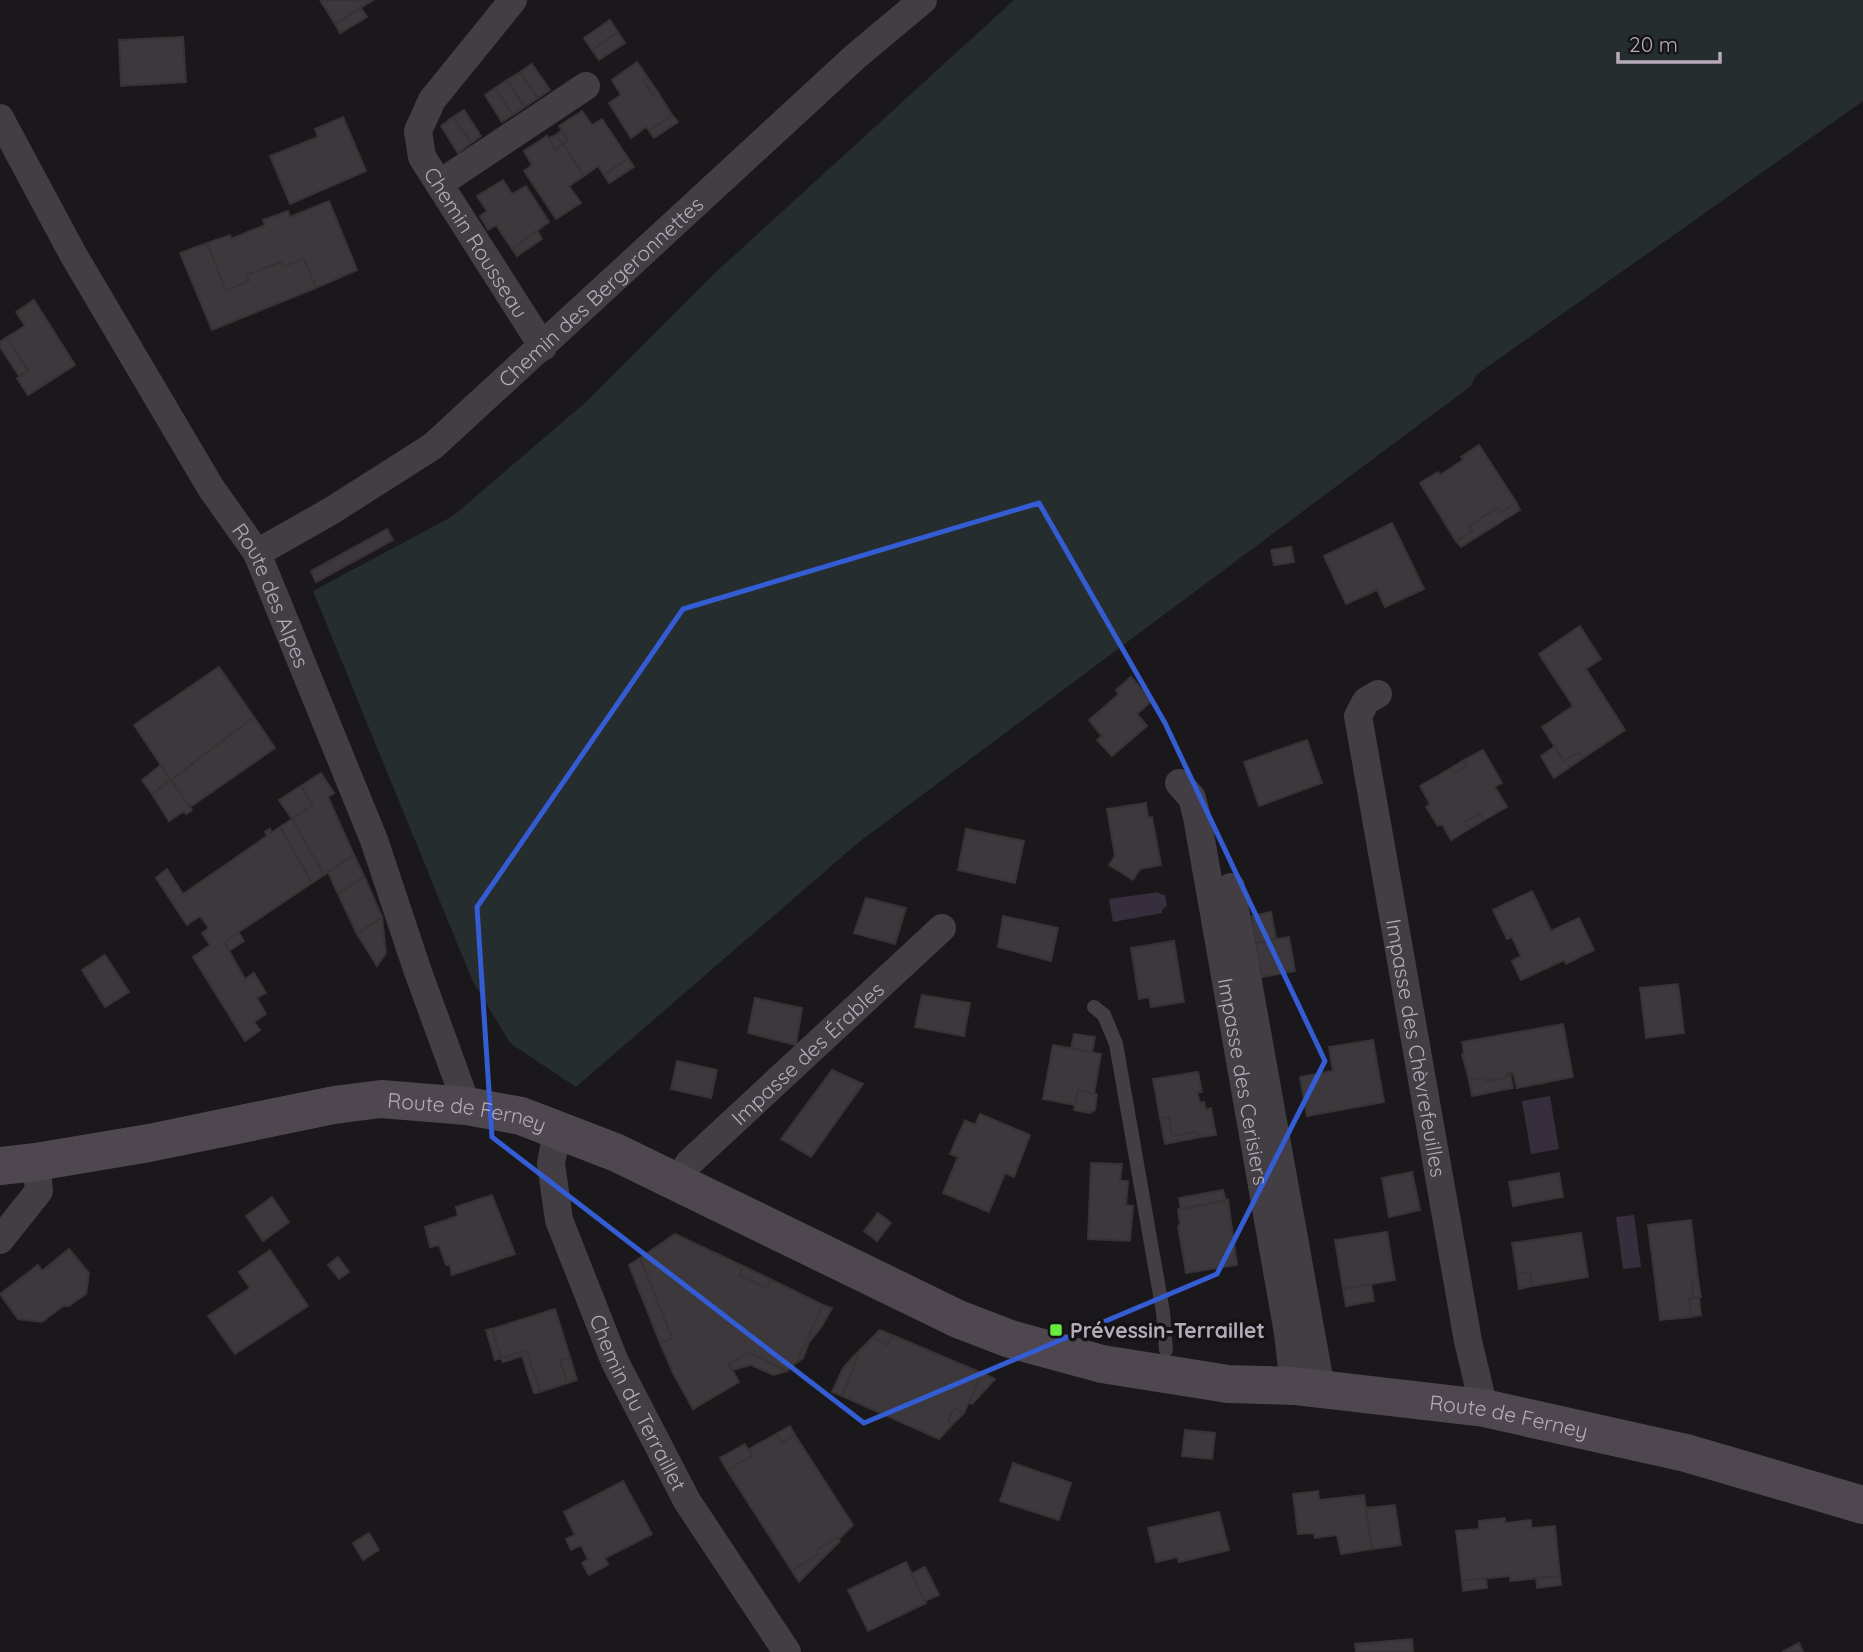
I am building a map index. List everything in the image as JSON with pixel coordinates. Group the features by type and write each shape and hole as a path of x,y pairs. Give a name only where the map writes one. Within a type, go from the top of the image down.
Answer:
{"main road":[{"name":"Route de Ferney","path":"18,1164 149,1143 334,1105 381,1100 467,1106 521,1116 617,1153 982,1330 1102,1364 1228,1384 1307,1387 1484,1408 1719,1461 1863,1505"},
{"name":"Route de Ferney","path":"904,1291 1056,1330 1166,1350 1307,1387"}],"street":[{"name":"Chemin Rousseau","path":"513,0 432,100 418,131 422,157 543,347"},
{"name":"Chemin des Bergeronnettes","path":"257,553 331,511 433,446 856,56 923,0"},
{"path":"439,184 586,86"},
{"name":"Route des Alpes","path":"0,118 81,268 211,488 257,553 374,840 467,1106"},
{"name":"Impasse des Chèvrefeuilles","path":"1378,694 1366,701 1358,716 1468,1341 1484,1408"},
{"name":"Impasse des Cerisiers","path":"1179,783 1192,798 1197,817 1289,1333 1307,1387"},
{"path":"1231,887 1307,1387"},
{"name":"Impasse des Érables","path":"677,1182 689,1163 942,928"},
{"name":"Chemin du Terraillet","path":"558,1130 551,1164 559,1220 615,1362 687,1501 787,1652"},
{"path":"0,1240 39,1191 18,1164"}],"lane":[{"path":"1094,1007 1104,1015 1116,1044 1163,1312 1166,1350"}],"highlighted area":[{"path":"1039,503 1165,723 1325,1061 1217,1274 864,1423 492,1137 477,907 683,609"}],"shaded area":[{"path":"1014,0 1863,0 1863,101 1476,375 1471,386 859,842 576,1087 510,1043 473,982 313,591 453,516 587,401 715,273"},
{"path":"1159,892 1165,895 1167,906 1162,913 1113,922 1109,899"},
{"path":"1550,1096 1559,1149 1531,1154 1522,1101"},
{"path":"1634,1215 1641,1267 1623,1269 1616,1217"}],"building":[{"path":"320,0 373,0 335,24"},
{"path":"361,8 367,17 340,33 335,24"},
{"path":"610,20 618,32 592,50 584,38"},
{"path":"618,32 625,43 599,60 592,50"},
{"path":"183,37 186,82 121,86 119,40"},
{"path":"637,62 648,78 643,80 653,94 657,91 672,115 649,131 646,127 631,138 609,103 621,95 612,80"},
{"path":"532,64 550,90 538,98 520,72"},
{"path":"520,72 538,98 525,107 507,80"},
{"path":"648,78 657,91 653,94 643,80"},
{"path":"507,80 525,107 513,115 495,88"},
{"path":"495,88 513,115 502,122 485,95"},
{"path":"464,110 481,136 471,143 453,117"},
{"path":"582,111 592,125 602,119 628,158 604,175 598,166 584,176 563,144 568,140 559,126"},
{"path":"672,115 678,122 654,138 649,131"},
{"path":"343,117 366,171 290,204 270,156 318,137 315,129"},
{"path":"453,117 471,143 458,153 441,126"},
{"path":"562,130 568,140 563,144 556,135"},
{"path":"556,135 563,144 555,150 549,138"},
{"path":"547,136 555,150 563,144 584,176 569,186 581,203 556,219 524,171 532,165 524,151"},
{"path":"628,158 634,167 609,183 604,175"},
{"path":"503,180 512,194 526,186 549,222 512,249 496,225 488,230 480,216 487,211 477,196"},
{"path":"329,201 357,270 316,288 304,259 283,267 281,262 247,275 249,281 226,291 207,243 230,235 231,239 265,225 263,220 288,211 290,217"},
{"path":"537,230 542,239 517,256 512,249"},
{"path":"207,243 226,291 249,281 247,275 281,262 283,267 304,259 316,288 212,330 180,253"},
{"path":"34,300 75,365 28,395 17,378 28,371 7,337 25,326 16,312"},
{"path":"7,337 28,371 19,376 0,347 0,342"},
{"path":"1479,445 1516,502 1501,513 1497,508 1469,526 1472,531 1456,541 1420,483 1438,472 1440,475 1463,460 1461,457"},
{"path":"1516,502 1520,510 1461,547 1456,541 1472,531 1469,526 1497,508 1501,513"},
{"path":"1392,523 1424,589 1385,607 1377,590 1346,604 1324,556"},
{"path":"387,529 393,540 316,582 311,571"},
{"path":"1291,547 1294,562 1274,565 1271,550"},
{"path":"1580,626 1601,659 1586,669 1625,730 1583,758 1579,752 1564,761 1542,727 1573,706 1539,654"},
{"path":"219,667 254,717 171,780 134,725"},
{"path":"1131,677 1152,701 1137,714 1147,726 1112,756 1097,740 1102,736 1089,720 1119,694 1116,690"},
{"path":"254,717 275,748 190,807 171,780"},
{"path":"1307,740 1322,783 1259,806 1244,762"},
{"path":"1554,747 1564,761 1579,752 1583,758 1554,778 1541,756"},
{"path":"1483,750 1502,783 1495,787 1507,807 1484,820 1480,814 1465,822 1469,829 1451,840 1442,824 1438,826 1426,807 1430,804 1420,786 1451,768 1454,773 1467,766 1464,760"},
{"path":"1464,760 1467,766 1454,773 1451,768"},
{"path":"161,765 171,780 152,794 142,780"},
{"path":"321,773 334,793 328,797 354,855 324,875 292,819 313,805 301,786"},
{"path":"171,780 192,810 186,814 184,811 169,821 152,794"},
{"path":"301,786 313,805 292,819 279,800"},
{"path":"1146,803 1148,818 1152,817 1161,865 1140,869 1133,880 1109,865 1115,856 1107,809"},
{"path":"1480,814 1484,820 1469,829 1465,822"},
{"path":"292,819 324,875 312,883 280,827"},
{"path":"280,827 312,883 224,942 245,979 254,973 266,993 257,998 266,1014 254,1022 260,1030 245,1041 193,957 210,945 202,933 209,928 200,916 187,925 156,878 167,869 183,894 267,836 265,832 270,829 271,833"},
{"path":"966,829 1024,841 1015,883 958,870"},
{"path":"354,855 364,876 338,894 328,872"},
{"path":"364,876 382,917 357,934 338,894"},
{"path":"1532,891 1551,931 1579,918 1594,950 1566,964 1564,960 1521,980 1512,961 1521,956 1512,937 1507,939 1493,910"},
{"path":"866,898 906,908 895,944 854,933"},
{"path":"1271,912 1276,939 1255,943 1251,916"},
{"path":"1003,916 1058,928 1051,961 998,947"},
{"path":"382,917 386,953 377,966 357,934"},
{"path":"239,933 244,941 229,951 224,942"},
{"path":"1289,937 1295,971 1262,977 1255,943"},
{"path":"1174,941 1184,1002 1151,1007 1149,997 1139,999 1131,948"},
{"path":"105,955 129,992 105,1007 82,970"},
{"path":"1678,984 1684,1033 1646,1038 1640,988"},
{"path":"922,995 970,1003 964,1036 915,1027"},
{"path":"755,998 802,1008 796,1045 748,1033"},
{"path":"1563,1024 1573,1077 1517,1088 1513,1073 1504,1078 1487,1081 1482,1078 1469,1080 1462,1055 1462,1042"},
{"path":"1074,1034 1095,1037 1092,1052 1071,1048"},
{"path":"1373,1040 1384,1102 1307,1116 1300,1077 1333,1071 1329,1047"},
{"path":"1053,1045 1101,1054 1094,1094 1078,1090 1075,1105 1043,1099"},
{"path":"677,1061 717,1070 711,1098 671,1089"},
{"path":"832,1070 863,1084 811,1157 781,1139"},
{"path":"1198,1072 1202,1092 1197,1092 1200,1103 1204,1102 1206,1110 1211,1108 1216,1135 1201,1137 1195,1132 1172,1136 1169,1117 1160,1118 1153,1079"},
{"path":"1510,1073 1513,1088 1472,1096 1469,1080 1482,1078 1487,1081 1504,1078"},
{"path":"1078,1090 1097,1094 1095,1110 1090,1113 1074,1110"},
{"path":"980,1114 1030,1135 1014,1177 1005,1173 989,1212 943,1193 958,1157 950,1154 965,1120 975,1125"},
{"path":"1169,1117 1172,1136 1195,1132 1201,1137 1165,1144 1160,1118"},
{"path":"1091,1163 1122,1164 1120,1181 1128,1181 1126,1205 1133,1206 1130,1241 1088,1239"},
{"path":"1412,1172 1420,1210 1389,1217 1382,1178"},
{"path":"1559,1173 1563,1197 1513,1206 1509,1182"},
{"path":"1223,1190 1226,1201 1181,1209 1179,1198"},
{"path":"492,1195 515,1254 452,1275 450,1265 446,1265 439,1245 430,1247 425,1227 458,1216 456,1207"},
{"path":"272,1197 289,1222 263,1241 246,1216"},
{"path":"1228,1200 1237,1265 1186,1273 1178,1226 1178,1209"},
{"path":"878,1213 891,1223 877,1241 864,1231"},
{"path":"1691,1220 1698,1279 1692,1281 1693,1298 1689,1299 1691,1317 1660,1320 1648,1225"},
{"path":"1387,1232 1395,1280 1343,1289 1335,1240"},
{"path":"1581,1233 1588,1277 1532,1286 1530,1272 1517,1274 1512,1243"},
{"path":"675,1234 743,1266 739,1275 767,1288 770,1279 823,1305 796,1363 787,1371 749,1352 729,1364 739,1382 693,1409 660,1343 672,1338 640,1258"},
{"path":"69,1249 89,1273 86,1294 69,1306 63,1306 42,1322 18,1319 0,1294 38,1265 42,1271"},
{"path":"270,1250 308,1306 235,1354 208,1316 250,1288 239,1272"},
{"path":"338,1257 349,1272 339,1279 328,1265"},
{"path":"640,1258 672,1338 660,1343 629,1265"},
{"path":"743,1266 770,1279 767,1288 739,1275"},
{"path":"1530,1272 1532,1286 1519,1289 1517,1274"},
{"path":"1698,1279 1701,1297 1693,1298 1692,1281"},
{"path":"1371,1284 1374,1301 1346,1306 1343,1289"},
{"path":"1699,1297 1701,1315 1691,1317 1689,1299"},
{"path":"823,1305 832,1308 809,1342 803,1358 796,1363"},
{"path":"555,1309 570,1357 560,1360 567,1383 540,1392 527,1350 501,1358 492,1329"},
{"path":"492,1329 501,1358 495,1360 486,1330"},
{"path":"880,1330 892,1335 888,1345 872,1338"},
{"path":"892,1335 982,1373 964,1413 954,1408 948,1421 953,1424 939,1439 842,1396 858,1356 855,1355 872,1338 888,1345"},
{"path":"527,1350 540,1392 534,1393 522,1356 503,1362 501,1358"},
{"path":"749,1352 787,1371 773,1375 751,1365 732,1370 729,1364"},
{"path":"855,1355 858,1356 842,1396 832,1392 843,1368"},
{"path":"570,1357 577,1380 567,1383 560,1360"},
{"path":"982,1373 995,1379 972,1404 969,1402"},
{"path":"954,1408 964,1413 953,1424 948,1421"},
{"path":"790,1426 795,1435 782,1443 776,1434"},
{"path":"1185,1430 1215,1433 1212,1459 1182,1456"},
{"path":"776,1434 782,1443 795,1435 853,1525 839,1539 838,1537 816,1551 818,1554 792,1571 727,1470 752,1456 749,1449"},
{"path":"745,1444 752,1456 727,1470 720,1458"},
{"path":"1013,1463 1071,1483 1059,1520 1000,1501"},
{"path":"623,1481 652,1534 605,1558 608,1565 589,1575 582,1563 588,1559 581,1545 571,1550 566,1539 575,1535 564,1512"},
{"path":"1318,1491 1319,1500 1364,1495 1372,1549 1341,1554 1337,1535 1315,1538 1314,1533 1298,1534 1293,1494"},
{"path":"1395,1505 1401,1545 1372,1549 1366,1508"},
{"path":"1219,1512 1229,1550 1179,1562 1177,1557 1156,1562 1148,1528"},
{"path":"1505,1518 1505,1523 1531,1520 1531,1528 1555,1526 1560,1576 1510,1581 1510,1576 1462,1581 1456,1531 1479,1529 1479,1521"},
{"path":"369,1533 379,1550 363,1560 353,1543"},
{"path":"838,1537 840,1541 799,1582 792,1571"},
{"path":"906,1562 926,1603 868,1631 848,1590"},
{"path":"925,1567 939,1595 925,1601 911,1574"},
{"path":"1560,1576 1561,1585 1537,1588 1536,1578"},
{"path":"1486,1578 1487,1588 1463,1591 1462,1581"},
{"path":"1412,1639 1413,1652 1356,1652 1355,1644"},
{"path":"1799,1643 1803,1652 1782,1652"}],"place":[{"name":"Prévessin-Terraillet","path":"1056,1330"}]}
